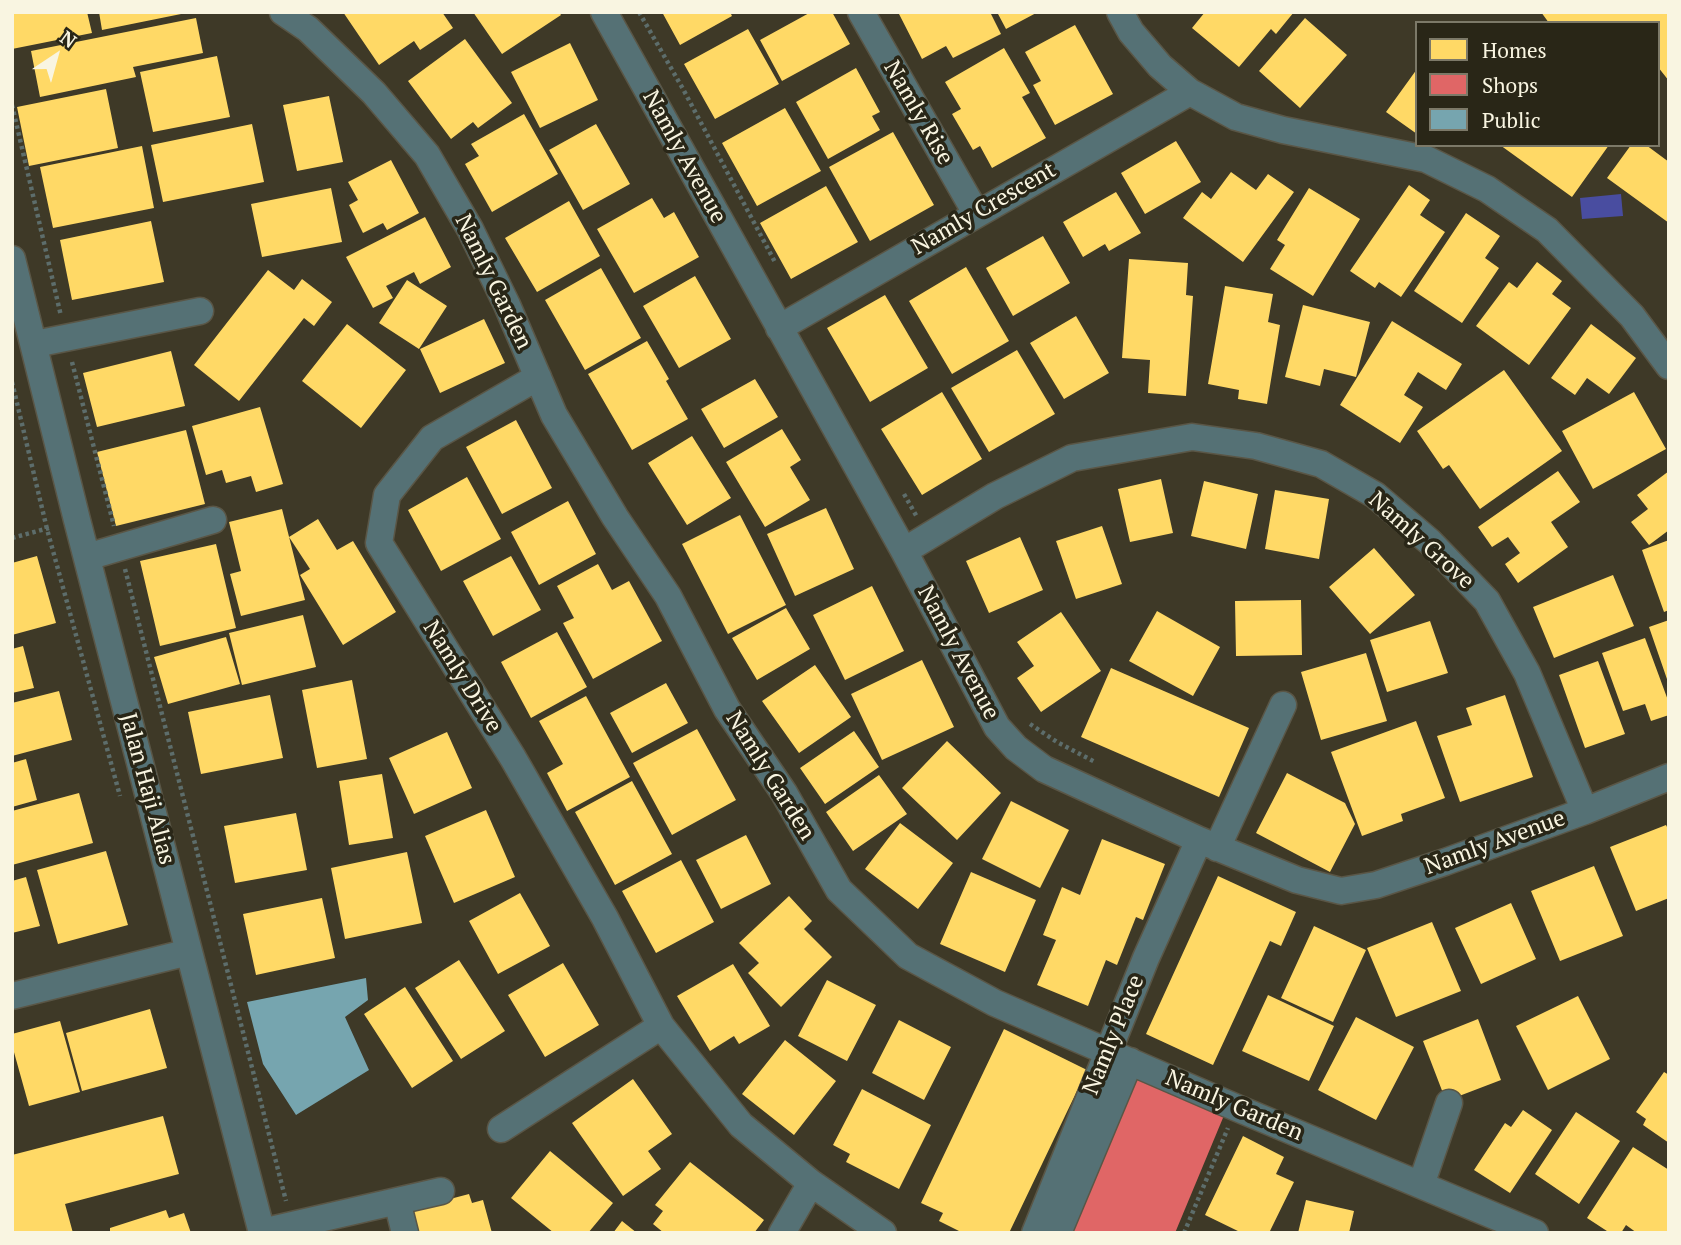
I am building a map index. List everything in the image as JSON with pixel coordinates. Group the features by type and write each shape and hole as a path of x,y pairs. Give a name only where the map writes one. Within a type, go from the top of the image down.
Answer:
{"street":[{"name":"Namly Garden","path":"283,12 308,29 374,93 426,155 470,229 507,305 554,415 615,517 668,596 727,709 785,793 839,890 908,956 995,1003 1535,1233"},
{"name":"Namly Avenue","path":"604,12 904,551 997,727 1016,748 1044,769 1208,844 1297,880 1341,891 1376,885 1585,811 1669,777"},
{"name":"Namly Rise","path":"861,12 976,213"},
{"path":"1120,12 1132,32 1160,66 1190,92 1236,117 1283,131 1426,159 1487,188 1547,230 1632,316 1669,366"},
{"name":"Namly Crescent","path":"779,328 1190,92"},
{"name":"Jalan Haji Alias","path":"12,259 262,1233"},
{"path":"35,344 200,311"},
{"name":"Namly Drive","path":"538,377 432,438 387,495 379,543 513,758 605,918 661,1026 741,1125 811,1182 883,1233"},
{"name":"Namly Grove","path":"904,551 995,496 1072,458 1192,437 1256,446 1321,464 1374,495 1430,542 1487,601 1527,673 1585,811"},
{"path":"87,557 214,520"},
{"name":"Namly Place","path":"1058,1233 1119,1056 1146,958 1283,705"},
{"path":"12,996 189,952"},
{"path":"501,1129 661,1026"},
{"name":"Namly Place","path":"1035,1233 1119,1056"},
{"path":"1421,1185 1449,1103"},
{"path":"782,1233 811,1182"},
{"path":"262,1233 441,1191"},
{"path":"397,1201 405,1233"}],"path":[{"path":"639,12 780,272"},
{"path":"12,105 66,338 292,1226"},
{"path":"902,490 928,536"},
{"path":"12,538 77,520"},
{"path":"1024,716 1057,742 1105,768"},
{"path":"1184,1233 1237,1108"}],"shaded area":[{"path":"1621,194 1623,216 1582,219 1580,198"}],"building: Homes":[{"path":"12,12 87,12 92,33 12,49"},
{"path":"99,12 185,12 186,13 102,30"},
{"path":"343,12 442,12 453,28 420,50 414,41 379,65"},
{"path":"473,12 559,12 561,15 502,54"},
{"path":"662,12 730,12 732,16 680,45"},
{"path":"811,12 832,12 850,44 782,81 760,40"},
{"path":"898,12 990,12 1001,34 953,58 946,46 922,59"},
{"path":"997,12 1038,12 1006,29"},
{"path":"1205,12 1294,12 1276,34 1271,29 1239,67 1192,28"},
{"path":"1541,12 1666,12 1669,15 1669,81 1660,70 1660,21 1548,21"},
{"path":"196,18 203,53 133,67 136,77 40,97 31,51"},
{"path":"1305,18 1347,55 1300,108 1259,71"},
{"path":"1075,25 1113,94 1055,125 1033,85 1041,81 1025,52"},
{"path":"748,29 779,84 715,119 684,64"},
{"path":"465,39 512,103 478,128 473,122 451,139 408,81"},
{"path":"570,43 598,100 540,128 511,72"},
{"path":"1004,48 1030,93 1022,97 1046,138 992,168 980,146 973,150 952,114 961,109 945,82"},
{"path":"217,56 230,117 153,132 140,72"},
{"path":"856,68 880,112 872,116 880,130 828,159 796,102"},
{"path":"1415,72 1415,133 1386,112"},
{"path":"106,89 118,148 29,166 17,107"},
{"path":"329,96 343,162 297,171 283,105"},
{"path":"785,108 821,171 757,206 722,143"},
{"path":"524,114 558,174 492,212 465,164 479,156 471,144"},
{"path":"252,124 264,182 163,202 151,145"},
{"path":"596,124 630,184 583,210 549,150"},
{"path":"893,132 934,205 870,241 829,167"},
{"path":"1176,141 1201,182 1145,214 1121,173"},
{"path":"142,146 154,208 53,228 40,167"},
{"path":"1503,147 1608,147 1572,197"},
{"path":"1630,147 1649,147 1669,162 1669,223 1607,178"},
{"path":"391,160 419,213 387,230 383,223 363,233 349,205 358,200 348,182"},
{"path":"1231,172 1256,190 1268,174 1294,192 1243,262 1183,218 1202,192 1211,199"},
{"path":"1409,185 1430,200 1420,215 1445,232 1401,297 1379,282 1375,288 1350,271"},
{"path":"826,186 858,242 791,279 760,223"},
{"path":"331,188 342,242 262,257 251,204"},
{"path":"1309,188 1360,219 1313,296 1270,269 1285,245 1277,240"},
{"path":"1116,192 1141,233 1109,251 1105,244 1083,257 1063,222"},
{"path":"652,198 664,218 674,212 699,257 634,293 597,229"},
{"path":"569,201 600,256 537,292 505,238"},
{"path":"1466,213 1500,236 1485,258 1499,268 1462,323 1414,291"},
{"path":"425,217 451,267 420,284 414,272 386,286 393,298 373,308 346,257"},
{"path":"151,221 164,282 72,300 60,240"},
{"path":"1043,236 1070,283 1013,316 986,268"},
{"path":"1129,259 1188,263 1186,295 1193,296 1186,396 1148,393 1150,360 1122,358"},
{"path":"1537,262 1562,281 1552,294 1571,308 1529,365 1476,326 1509,282 1517,288"},
{"path":"966,267 1009,341 952,374 909,301"},
{"path":"601,268 641,338 585,370 545,300"},
{"path":"268,270 294,290 302,279 332,302 314,326 304,318 239,401 194,365"},
{"path":"695,276 731,339 679,368 643,306"},
{"path":"407,280 447,306 419,349 379,323"},
{"path":"1225,286 1273,294 1268,322 1280,325 1267,404 1238,399 1239,390 1208,384"},
{"path":"885,295 928,368 870,402 827,328"},
{"path":"1303,305 1370,322 1356,377 1324,369 1320,386 1285,377"},
{"path":"1076,316 1109,373 1064,399 1030,343"},
{"path":"484,319 505,363 440,393 420,349"},
{"path":"1392,321 1462,364 1446,390 1418,372 1404,395 1423,407 1400,443 1340,405"},
{"path":"347,324 406,370 361,428 302,381"},
{"path":"1591,324 1636,358 1609,394 1587,378 1575,395 1551,378"},
{"path":"647,341 688,419 632,450 588,374"},
{"path":"1017,350 1055,414 989,452 951,388"},
{"path":"171,351 185,406 97,427 83,373"},
{"path":"1504,370 1562,451 1480,509 1449,465 1443,469 1417,431"},
{"path":"755,379 778,417 724,448 701,409"},
{"path":"942,392 982,459 922,495 881,429"},
{"path":"1634,392 1666,449 1593,489 1562,431"},
{"path":"260,407 283,484 256,492 251,476 226,483 222,470 206,475 192,426"},
{"path":"516,420 552,488 502,514 466,447"},
{"path":"782,429 801,460 790,467 810,500 765,527 726,462"},
{"path":"186,430 205,504 116,526 97,452"},
{"path":"692,436 731,498 687,525 648,463"},
{"path":"1558,471 1580,502 1551,522 1568,547 1518,583 1505,564 1520,553 1508,537 1492,547 1478,527"},
{"path":"1669,471 1669,530 1649,545 1631,522 1648,509 1637,495"},
{"path":"467,477 501,539 441,571 408,510"},
{"path":"1161,479 1173,533 1130,542 1118,489"},
{"path":"1204,481 1258,494 1246,549 1191,536"},
{"path":"1275,490 1329,499 1319,559 1265,549"},
{"path":"568,501 596,554 539,585 511,532"},
{"path":"826,508 854,569 795,596 767,534"},
{"path":"282,509 305,600 241,616 230,574 241,571 229,522"},
{"path":"740,515 786,605 728,634 682,544"},
{"path":"318,519 337,550 353,541 396,612 343,645 300,575 310,569 289,537"},
{"path":"1102,526 1122,584 1076,599 1056,541"},
{"path":"1020,537 1043,590 989,613 966,561"},
{"path":"1669,540 1669,610 1664,612 1642,550"},
{"path":"216,544 236,628 160,646 140,561"},
{"path":"1374,548 1415,595 1370,634 1329,587"},
{"path":"37,556 56,623 12,635 12,563"},
{"path":"511,556 541,610 493,636 463,581"},
{"path":"598,564 612,590 629,581 662,641 593,679 563,623 574,618 557,586"},
{"path":"1613,575 1634,626 1554,658 1533,607"},
{"path":"872,586 904,651 845,680 813,615"},
{"path":"1301,600 1302,655 1236,656 1235,601"},
{"path":"786,608 810,649 757,680 732,638"},
{"path":"1157,611 1220,647 1193,696 1129,661"},
{"path":"1061,612 1101,671 1041,712 1017,678 1034,666 1017,642"},
{"path":"303,615 316,667 242,685 229,633"},
{"path":"1669,620 1669,682 1668,682 1649,627"},
{"path":"1430,621 1448,673 1387,692 1370,640"},
{"path":"557,632 587,687 531,718 501,662"},
{"path":"226,637 240,684 168,704 154,657"},
{"path":"1645,638 1669,703 1669,715 1651,721 1645,704 1623,711 1602,653"},
{"path":"23,646 34,688 12,693 12,649"},
{"path":"1366,653 1387,721 1321,740 1301,672"},
{"path":"922,660 954,727 882,760 851,694"},
{"path":"1598,661 1625,734 1585,748 1559,675"},
{"path":"815,665 851,717 799,753 762,701"},
{"path":"1111,668 1249,728 1219,797 1081,737"},
{"path":"352,680 367,759 317,768 302,690"},
{"path":"666,683 688,723 632,753 610,713"},
{"path":"59,691 72,740 12,756 12,703"},
{"path":"270,695 283,758 201,774 188,712"},
{"path":"1505,695 1533,777 1460,802 1437,736 1472,725 1466,708"},
{"path":"586,696 630,777 567,811 547,773 563,764 539,721"},
{"path":"1416,721 1445,798 1401,814 1403,821 1362,836 1331,752"},
{"path":"697,729 736,800 672,835 633,763"},
{"path":"854,731 879,767 825,804 800,768"},
{"path":"447,732 472,788 414,814 389,758"},
{"path":"947,741 1001,793 957,840 902,788"},
{"path":"26,759 37,800 12,807 12,763"},
{"path":"1287,773 1345,803 1355,824 1330,872 1256,833"},
{"path":"382,774 393,838 349,845 339,781"},
{"path":"879,775 907,814 853,851 826,812"},
{"path":"632,781 672,854 615,885 575,812"},
{"path":"79,793 93,843 12,865 12,811"},
{"path":"1011,801 1069,830 1040,888 982,859"},
{"path":"486,810 515,877 454,903 425,836"},
{"path":"296,813 307,870 235,883 224,826"},
{"path":"900,823 953,863 918,909 865,869"},
{"path":"1666,825 1669,831 1669,898 1636,911 1610,847"},
{"path":"746,835 771,884 721,909 696,860"},
{"path":"1102,839 1165,864 1143,920 1136,917 1117,965 1106,960 1088,1006 1037,985 1056,940 1043,935 1062,887 1080,895"},
{"path":"106,851 128,925 58,944 37,870"},
{"path":"407,852 422,923 345,939 331,868"},
{"path":"681,860 714,922 656,953 622,891"},
{"path":"1594,866 1623,936 1560,961 1531,891"},
{"path":"971,872 1036,900 1005,972 940,944"},
{"path":"1218,876 1296,912 1281,946 1270,941 1213,1065 1146,1034"},
{"path":"26,877 40,926 12,933 12,881"},
{"path":"520,893 550,946 498,974 469,921"},
{"path":"789,896 812,921 804,929 832,957 781,1007 748,973 759,963 739,943"},
{"path":"322,898 335,958 256,975 243,914"},
{"path":"1511,903 1536,959 1481,984 1455,928"},
{"path":"1432,922 1461,991 1396,1017 1367,948"},
{"path":"1314,926 1366,950 1333,1022 1281,998"},
{"path":"459,960 505,1031 461,1059 415,988"},
{"path":"563,963 599,1025 545,1057 508,995"},
{"path":"733,964 770,1026 739,1044 734,1036 710,1051 677,996"},
{"path":"827,980 876,1005 847,1061 798,1036"},
{"path":"405,987 453,1061 412,1088 364,1014"},
{"path":"1268,995 1334,1026 1309,1081 1242,1051"},
{"path":"1578,996 1610,1059 1548,1090 1516,1026"},
{"path":"150,1009 167,1068 82,1091 66,1033"},
{"path":"1356,1017 1414,1047 1376,1120 1318,1090"},
{"path":"1478,1019 1501,1080 1446,1101 1423,1041"},
{"path":"899,1020 951,1047 924,1100 872,1073"},
{"path":"60,1021 80,1092 29,1106 12,1045 12,1034"},
{"path":"1004,1029 1087,1070 1009,1233 963,1233 939,1221 943,1213 921,1203"},
{"path":"785,1040 836,1081 794,1135 742,1094"},
{"path":"1664,1072 1669,1075 1669,1143 1643,1125 1646,1119 1636,1112"},
{"path":"633,1079 672,1134 648,1151 661,1169 623,1196 572,1123"},
{"path":"862,1089 931,1125 899,1189 846,1162 850,1154 833,1145"},
{"path":"1523,1110 1552,1130 1510,1193 1474,1170 1505,1123 1511,1127"},
{"path":"1576,1112 1620,1141 1579,1204 1535,1174"},
{"path":"163,1116 179,1174 65,1204 73,1233 12,1233 12,1155"},
{"path":"1243,1136 1284,1157 1276,1174 1294,1182 1269,1233 1242,1233 1205,1215"},
{"path":"1633,1147 1669,1170 1669,1229 1666,1233 1637,1233 1626,1225 1621,1233 1610,1233 1587,1218"},
{"path":"550,1151 613,1203 588,1233 554,1233 511,1198"},
{"path":"690,1162 764,1220 754,1233 664,1233 653,1224 663,1211 655,1205"},
{"path":"469,1194 472,1203 483,1200 492,1233 419,1233 412,1209"},
{"path":"1306,1200 1354,1211 1349,1233 1298,1233"},
{"path":"166,1210 169,1218 184,1213 191,1233 110,1233 110,1228"},
{"path":"622,1221 637,1233 613,1233"}],"building: Shops":[{"path":"1134,1074 1225,1113 1175,1233 1066,1233"}],"building: Public":[{"path":"366,978 368,1000 345,1017 369,1070 296,1115 263,1064 247,1002"}]}
